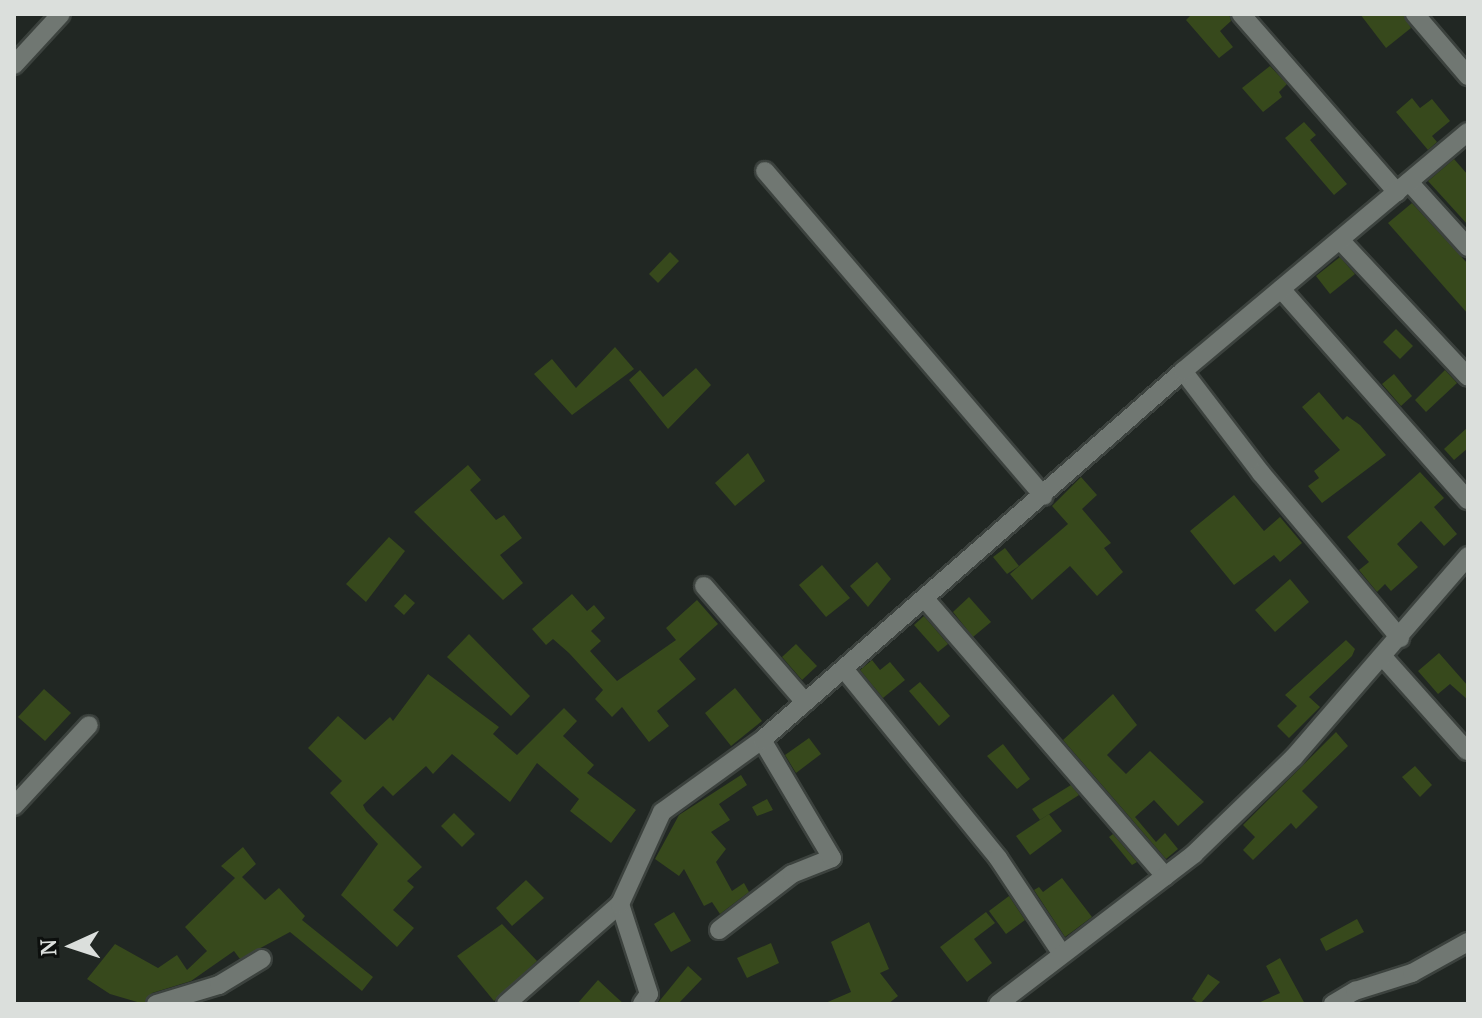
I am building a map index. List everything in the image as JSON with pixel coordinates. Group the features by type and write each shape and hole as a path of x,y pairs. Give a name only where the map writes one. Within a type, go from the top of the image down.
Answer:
{"street":[{"path":"14,65 61,14"},
{"path":"1241,14 1403,187 1468,247"},
{"path":"1415,14 1468,76"},
{"path":"506,1004 620,904 662,812 762,740 1183,371 1468,132"},
{"path":"765,171 1044,496"},
{"path":"1340,240 1468,377"},
{"path":"1281,289 1468,500"},
{"path":"1183,371 1261,473 1400,638"},
{"path":"998,1004 1165,876 1294,757 1468,556"},
{"path":"704,586 805,702"},
{"path":"925,599 1165,876"},
{"path":"1383,657 1467,751"},
{"path":"844,669 998,858 1062,954"},
{"path":"14,806 89,725"},
{"path":"719,930 792,874 832,858 762,740"},
{"path":"620,904 649,994 642,1004"},
{"path":"1333,1004 1355,991 1412,973 1468,942"},
{"path":"156,1004 219,985 262,959"}],"building":[{"path":"1192,14 1229,14 1231,21 1220,31 1233,47 1219,58 1186,20"},
{"path":"1360,14 1403,14 1411,28 1386,48"},
{"path":"1270,66 1287,84 1279,92 1282,97 1263,112 1242,88"},
{"path":"1412,98 1420,108 1432,99 1450,121 1432,136 1437,142 1428,150 1396,112"},
{"path":"1304,122 1316,135 1310,140 1347,184 1334,195 1285,138"},
{"path":"1454,159 1468,175 1468,225 1428,181"},
{"path":"1412,203 1468,264 1468,314 1388,223"},
{"path":"670,252 679,261 658,283 649,274"},
{"path":"1340,257 1355,274 1330,294 1316,276"},
{"path":"1396,329 1413,346 1400,359 1383,342"},
{"path":"615,347 634,369 572,415 534,374 552,359 576,388"},
{"path":"696,368 711,385 668,429 629,380 640,370 663,397"},
{"path":"1445,370 1457,383 1426,412 1415,400"},
{"path":"1394,374 1412,396 1401,406 1382,384"},
{"path":"1319,392 1343,420 1347,416 1360,425 1386,455 1322,503 1308,486 1319,478 1314,471 1340,450 1302,407"},
{"path":"1468,427 1468,448 1454,460 1444,449"},
{"path":"748,453 765,481 735,506 715,483"},
{"path":"468,465 481,480 470,490 496,520 504,515 522,538 500,555 523,583 503,600 414,512"},
{"path":"1420,472 1444,498 1434,507 1457,534 1444,546 1421,521 1397,544 1418,567 1391,591 1385,584 1377,592 1359,570 1369,562 1347,537"},
{"path":"1081,477 1097,495 1082,509 1111,543 1104,548 1123,572 1097,596 1070,566 1032,600 1010,574 1068,524 1052,506"},
{"path":"1234,495 1264,531 1280,517 1302,543 1280,562 1274,555 1234,585 1190,531"},
{"path":"389,537 405,551 366,602 346,584"},
{"path":"1005,548 1019,566 1007,574 993,557"},
{"path":"877,562 891,579 868,607 850,586"},
{"path":"822,565 850,598 826,617 799,585"},
{"path":"1290,579 1309,602 1275,632 1255,610"},
{"path":"405,594 415,603 404,615 394,606"},
{"path":"572,594 587,611 594,605 605,618 591,631 601,641 590,651 617,681 676,640 666,628 697,600 718,624 679,659 696,679 657,711 669,726 649,742 622,707 612,717 595,699 603,690 569,653 553,639 546,645 532,629"},
{"path":"969,597 991,622 973,637 953,612"},
{"path":"924,616 948,644 938,652 914,625"},
{"path":"469,634 530,696 511,716 447,657"},
{"path":"1346,640 1355,649 1352,656 1309,697 1320,707 1289,738 1277,726 1297,706 1285,695"},
{"path":"796,644 817,666 802,680 782,657"},
{"path":"1439,653 1468,686 1468,700 1450,684 1438,694 1418,671"},
{"path":"872,660 880,670 890,662 905,680 883,698 860,670"},
{"path":"428,674 499,727 493,734 517,755 564,708 577,721 563,736 594,765 587,773 636,810 611,843 570,811 579,799 537,763 510,802 452,754 433,774 426,766 393,796 383,786 363,805 422,867 407,881 414,887 393,910 414,928 397,947 341,895 378,844 330,793 342,781 308,748 338,716 365,740 390,717 393,721"},
{"path":"920,682 950,716 939,726 909,691"},
{"path":"735,688 762,721 731,746 705,713"},
{"path":"44,689 71,713 45,741 18,717"},
{"path":"1113,694 1137,725 1107,755 1126,774 1150,751 1204,802 1178,826 1154,800 1135,817 1156,842 1165,833 1178,849 1166,859 1063,740"},
{"path":"1336,732 1348,746 1302,791 1318,807 1296,829 1291,823 1253,860 1243,850 1255,837 1243,825"},
{"path":"809,738 821,754 796,773 785,755"},
{"path":"1003,744 1030,779 1017,789 987,756"},
{"path":"1415,766 1432,785 1420,797 1402,777"},
{"path":"741,775 747,785 719,804 730,820 711,832 726,849 716,862 732,891 744,883 749,892 720,914 712,902 704,906 684,869 679,876 655,859 679,815"},
{"path":"1071,785 1079,795 1040,820 1032,809"},
{"path":"767,799 773,810 757,816 752,807"},
{"path":"454,813 475,834 462,847 441,826"},
{"path":"1049,814 1062,831 1030,855 1016,836"},
{"path":"1113,834 1137,862 1132,865 1109,837"},
{"path":"243,847 256,864 242,877 265,900 279,888 305,916 302,920 373,977 362,991 290,932 240,959 234,951 191,981 152,993 144,1004 110,994 87,979 115,944 158,968 177,955 187,970 207,951 185,927 235,878 221,866"},
{"path":"1062,878 1092,917 1065,937 1034,890 1039,887 1043,892"},
{"path":"526,880 544,898 512,926 496,908"},
{"path":"1009,896 1025,920 1006,934 989,911"},
{"path":"674,912 691,941 671,952 654,924"},
{"path":"986,912 995,923 974,939 992,963 967,982 940,947"},
{"path":"1357,919 1364,932 1326,951 1320,939"},
{"path":"869,922 889,969 880,973 898,996 888,1004 823,1004 851,992 831,942"},
{"path":"502,924 537,961 494,1001 457,956"},
{"path":"771,943 779,963 747,978 737,958"},
{"path":"1280,958 1305,1004 1256,1004 1280,993 1266,966"},
{"path":"688,966 702,979 678,1004 657,1004"},
{"path":"1208,974 1220,982 1200,1004 1192,999"},
{"path":"598,980 615,996 624,1004 577,1004"}]}
